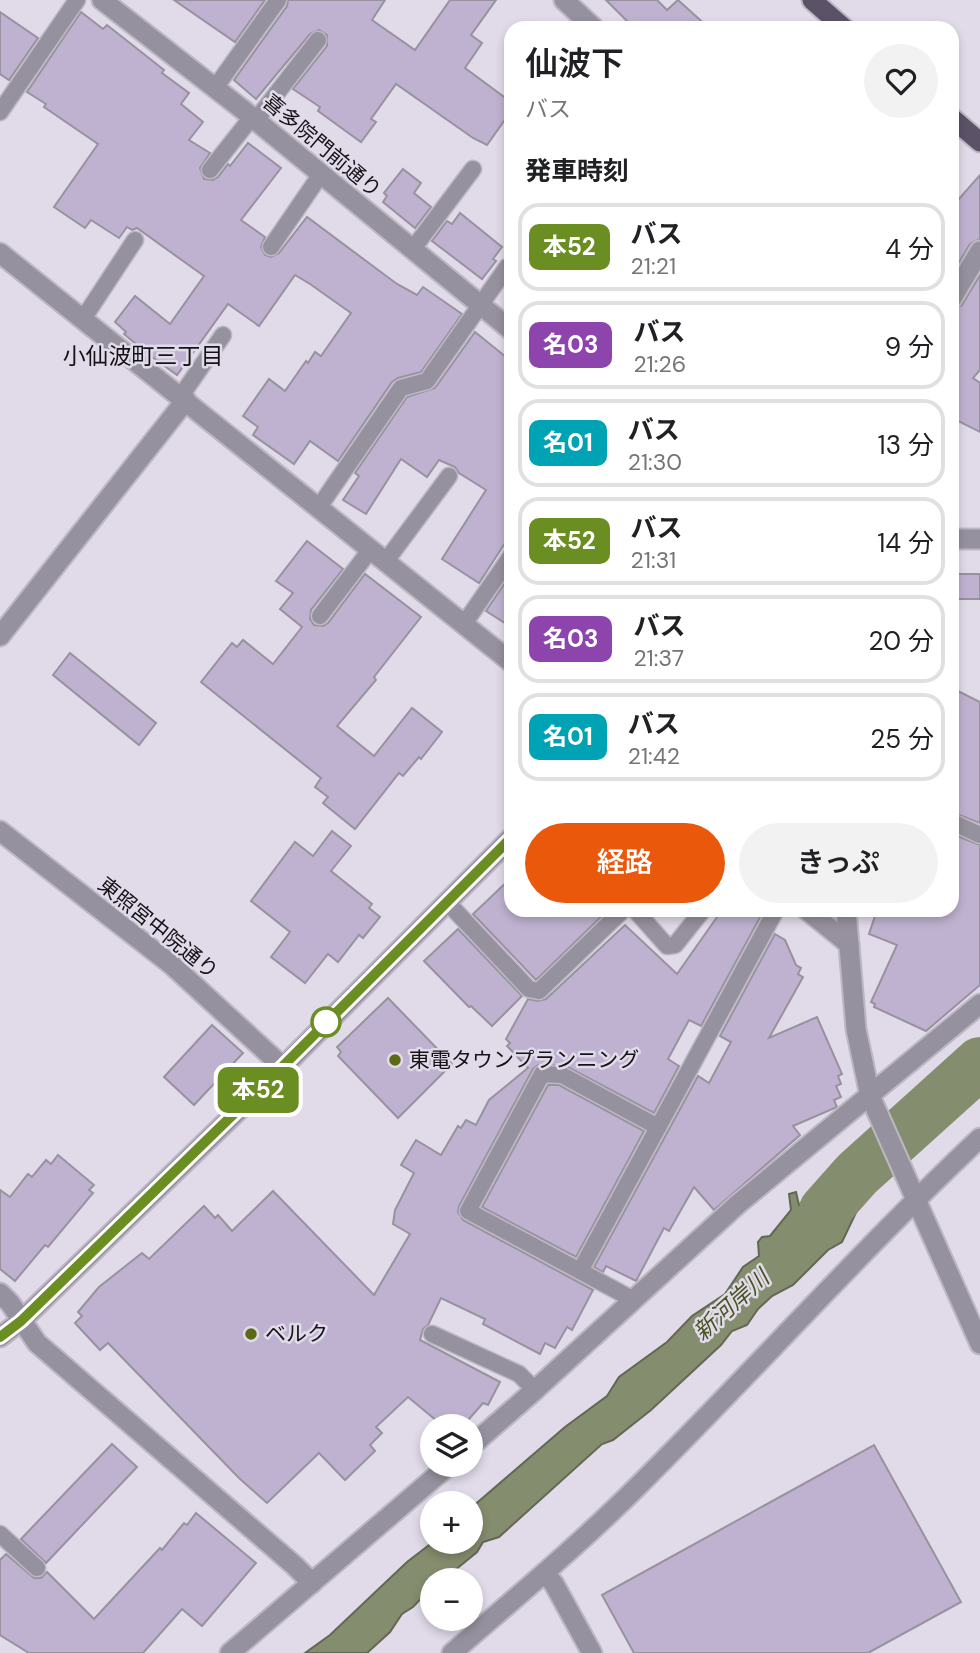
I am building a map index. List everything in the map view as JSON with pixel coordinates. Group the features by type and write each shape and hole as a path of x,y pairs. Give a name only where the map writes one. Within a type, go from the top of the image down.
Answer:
{"main road":[{"path":"812,0 836,21"},
{"path":"959,124 980,142"}],"street":[{"name":"喜多院門前通り","path":"102,0 254,119 504,325"},
{"path":"564,0 586,21"},
{"path":"959,286 980,251"},
{"path":"0,254 504,656"},
{"path":"0,636 183,398"},
{"path":"959,539 980,539"},
{"name":"東照宮中院通り","path":"0,831 172,965 282,1067"},
{"path":"0,1337 21,1321 282,1067 504,845"},
{"path":"816,917 849,944"},
{"path":"847,917 856,1029 873,1102 980,1345"},
{"path":"483,1436 738,1204 873,1102 980,1004"},
{"path":"452,1653 545,1573 636,1489 913,1193 980,1138"},
{"path":"0,1293 37,1343 312,1583"},
{"path":"230,1653 435,1477"},
{"path":"545,1573 554,1584 592,1653"}],"lane":[{"path":"0,112 77,0"},
{"path":"215,88 278,0"},
{"path":"210,170 318,40"},
{"path":"412,250 473,169"},
{"path":"271,247 321,174"},
{"path":"83,320 135,240"},
{"path":"319,507 401,388 427,381 504,271"},
{"path":"183,398 223,335"},
{"path":"320,616 449,476"},
{"path":"464,624 504,566"},
{"path":"959,825 980,835"},
{"path":"447,902 529,989 539,991 616,917"},
{"path":"641,917 667,946 675,945 697,917"},
{"path":"580,1271 772,917"},
{"path":"634,1300 468,1211 542,1074 562,1075 658,1127"},
{"path":"432,1334 519,1374 535,1391"},
{"path":"0,1534 37,1568"}],"water":[{"path":"871,1153 882,1175 874,1189 862,1200 842,1242 828,1250 793,1285 772,1296 758,1309 747,1325 732,1331 721,1345 651,1410 613,1440 602,1444 499,1537 483,1542 483,1498 565,1427 607,1396 619,1377 667,1342 692,1316 725,1294 743,1267 759,1256 758,1242 762,1237 770,1236 791,1210 789,1194 796,1192 799,1205 820,1185 832,1188"},
{"path":"420,1552 475,1554 458,1568 420,1568 420,1600 402,1614 390,1632 367,1653 305,1653 330,1635"}],"building":[{"path":"174,0 265,0 235,42"},
{"path":"288,0 385,0 372,20 415,50 450,0 496,0 471,35 482,43 465,68 504,97 504,121 487,145 396,84 371,119 376,122 361,142 318,111 320,107 293,89 327,46 327,35 319,30 310,34 256,99 234,80 287,6"},
{"path":"606,0 657,0 667,10 678,0 701,21 627,21"},
{"path":"0,12 38,38 9,80 0,74"},
{"path":"81,12 103,29 107,25 189,93 181,104 203,122 189,140 210,153 200,168 204,179 213,180 218,177 248,143 281,168 241,220 265,237 261,247 265,255 271,257 279,253 307,217 397,284 417,295 423,287 462,314 421,372 392,382 338,461 310,441 294,464 253,435 258,427 243,416 269,379 285,391 315,352 321,356 351,313 310,284 295,275 259,326 228,304 177,375 124,334 126,332 115,322 135,296 170,324 204,276 137,228 132,230 127,227 119,238 91,220 85,228 54,207 98,144 27,92"},
{"path":"403,169 421,183 414,193 431,207 415,228 383,202 387,196 384,193"},
{"path":"980,175 980,239 970,244 959,262 959,199"},
{"path":"460,213 502,247 493,259 496,261 482,279 432,241 447,221 452,224"},
{"path":"980,275 980,370 973,378 980,383 980,432 959,422 959,306"},
{"path":"475,332 504,355 504,545 479,583 442,559 486,490 459,473 455,467 439,460 427,477 401,459 366,514 343,500 359,476 355,473 407,397 435,388"},
{"path":"307,541 343,569 311,610 310,619 314,625 323,626 328,623 365,574 421,617 374,677 376,680 337,726 374,756 412,708 442,732 421,759 419,757 403,776 399,773 355,829 323,803 328,797 315,787 321,778 201,682 232,643 237,647 243,640 273,664 302,627 280,609 293,593 276,581"},
{"path":"959,574 980,574 980,599 959,599"},
{"path":"504,584 504,623 486,611"},
{"path":"70,653 156,723 139,745 53,675"},
{"path":"959,692 980,702 980,823 959,815"},
{"path":"332,831 351,846 331,871 372,904 369,908 380,917 363,938 359,935 338,962 328,954 305,983 271,957 290,932 251,901 295,842 313,856"},
{"path":"959,837 980,845 980,985 926,1031 874,1007 875,1004 871,1002 897,945 869,934 875,917 959,917"},
{"path":"504,885 504,917 601,917 536,980 473,914"},
{"path":"717,917 760,917 701,1026 689,1020 668,1059 679,1066 654,1113 566,1066 538,1065 533,1069 459,1206 458,1212 463,1220 593,1290 572,1330 567,1327 555,1348 545,1343 540,1354 483,1324 485,1319 441,1298 428,1325 423,1329 420,1340 500,1382 488,1405 483,1403 473,1414 429,1414 408,1397 376,1427 382,1433 370,1445 375,1451 345,1480 319,1453 267,1503 239,1478 108,1343 100,1350 75,1323 82,1316 78,1312 99,1287 142,1253 149,1259 204,1206 215,1218 218,1215 232,1231 273,1191 374,1295 410,1234 393,1224 395,1210 414,1173 401,1165 416,1140 441,1155 458,1126 461,1128 466,1120 476,1125 489,1100 528,1068 507,1046 510,1043 506,1039 528,999 546,999 625,925 677,974"},
{"path":"458,929 522,996 492,1026 469,1007 424,961"},
{"path":"775,934 785,940 796,965 801,968 798,974 803,977 769,1038 817,1017 842,1074 838,1076 841,1084 836,1086 841,1097 834,1100 837,1107 793,1126 800,1135 714,1210 694,1187 669,1231 664,1228 636,1281 606,1266 603,1272 594,1267 698,1076 709,1083 731,1042 720,1036"},
{"name":"東電タウンプランニング","path":"388,998 452,1064 398,1118 338,1056 341,1052 337,1047"},
{"path":"212,1025 243,1053 194,1105 164,1077"},
{"path":"548,1085 559,1085 644,1131 576,1257 482,1207"},
{"path":"58,1155 94,1185 89,1190 93,1193 48,1247 45,1245 15,1281 0,1269 0,1190 10,1197 28,1174 32,1177 46,1160 51,1164"},
{"path":"112,1444 137,1467 46,1563 21,1539"},
{"path":"874,1445 961,1602 868,1653 634,1653 602,1595"},
{"path":"196,1513 256,1563 202,1626 182,1609 143,1653 29,1653 0,1635 0,1560 6,1554 34,1578 41,1578 47,1572 94,1619"}],"waterway":[{"name":"新河岸川","path":"825,1210 857,1174 980,1063"}],"bus line":[{"name":"本52","path":"0,1337 21,1321 282,1067 504,845"}],"place":[{"name":"東電タウンプランニング","path":"395,1060"},
{"name":"ベルク","path":"251,1334"}],"district":[{"name":"小仙波町三丁目","path":"143,356"}]}
